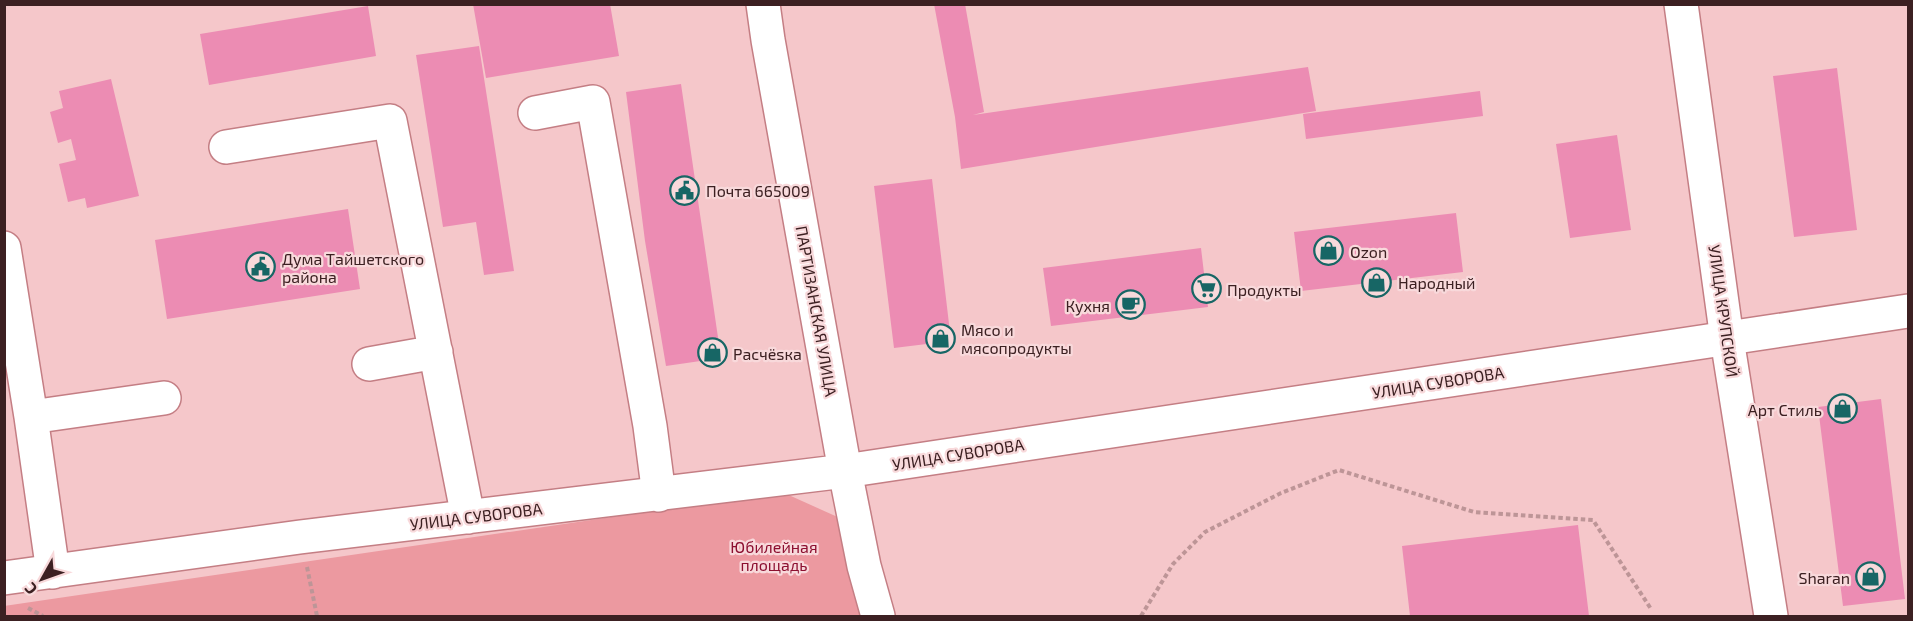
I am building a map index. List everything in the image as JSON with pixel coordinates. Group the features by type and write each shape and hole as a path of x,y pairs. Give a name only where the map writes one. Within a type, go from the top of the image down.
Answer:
{"street":[{"name":"ПАРТИЗАНСКАЯ УЛИЦА","path":"764,4 768,40 845,471 864,566 878,616"},
{"name":"УЛИЦА КРУПСКОЙ","path":"1681,4 1727,339 1771,616"},
{"path":"534,113 593,102 650,426 659,495"},
{"path":"226,147 390,121 468,517"},
{"path":"4,248 53,572"},
{"name":"УЛИЦА СУВОРОВА","path":"4,578 300,537 845,471 1908,311"},
{"path":"369,364 436,352"},
{"path":"31,417 164,398"}],"path":[{"path":"1141,616 1173,564 1205,532 1281,493 1340,470 1474,512 1593,520 1651,609"},
{"path":"300,537 317,616"}],"green space":[{"name":"Юбилейная площадь","path":"782,492 842,519 860,616 5,616 4,606"}],"building":[{"path":"473,4 610,4 619,56 486,78"},
{"path":"934,4 965,4 984,112 973,115 1308,67 1316,111 961,169 955,117"},
{"path":"368,6 376,56 209,85 200,34"},
{"path":"479,46 514,271 484,275 476,222 443,227 416,55"},
{"path":"1837,68 1857,230 1794,237 1773,76"},
{"path":"111,79 139,196 87,208 85,198 68,202 59,164 76,160 71,139 58,143 50,112 63,108 59,91"},
{"path":"681,84 721,358 666,366 645,241 626,92"},
{"path":"1480,91 1483,116 1306,139 1303,114"},
{"path":"1617,135 1631,230 1570,238 1556,144"},
{"path":"932,179 951,341 894,348 874,186"},
{"path":"348,209 360,289 167,319 155,240"},
{"path":"1456,213 1463,272 1301,291 1294,232"},
{"path":"1201,248 1208,307 1051,326 1043,268"},
{"path":"1881,399 1905,599 1843,606 1818,407"},
{"path":"1578,525 1589,616 1410,616 1402,546"}],"place":[{"name":"Почта 665009","path":"685,190"},
{"name":"Ozon","path":"1329,251"},
{"name":"Дума Тайшетского района","path":"261,267"},
{"name":"Народный","path":"1377,282"},
{"name":"Продукты","path":"1206,289"},
{"name":"Кухня","path":"1131,305"},
{"name":"Мясо и мясопродукты","path":"940,338"},
{"name":"Расчёsка","path":"712,353"},
{"name":"Арт Стиль","path":"1843,409"},
{"name":"Sharan","path":"1871,577"}]}
